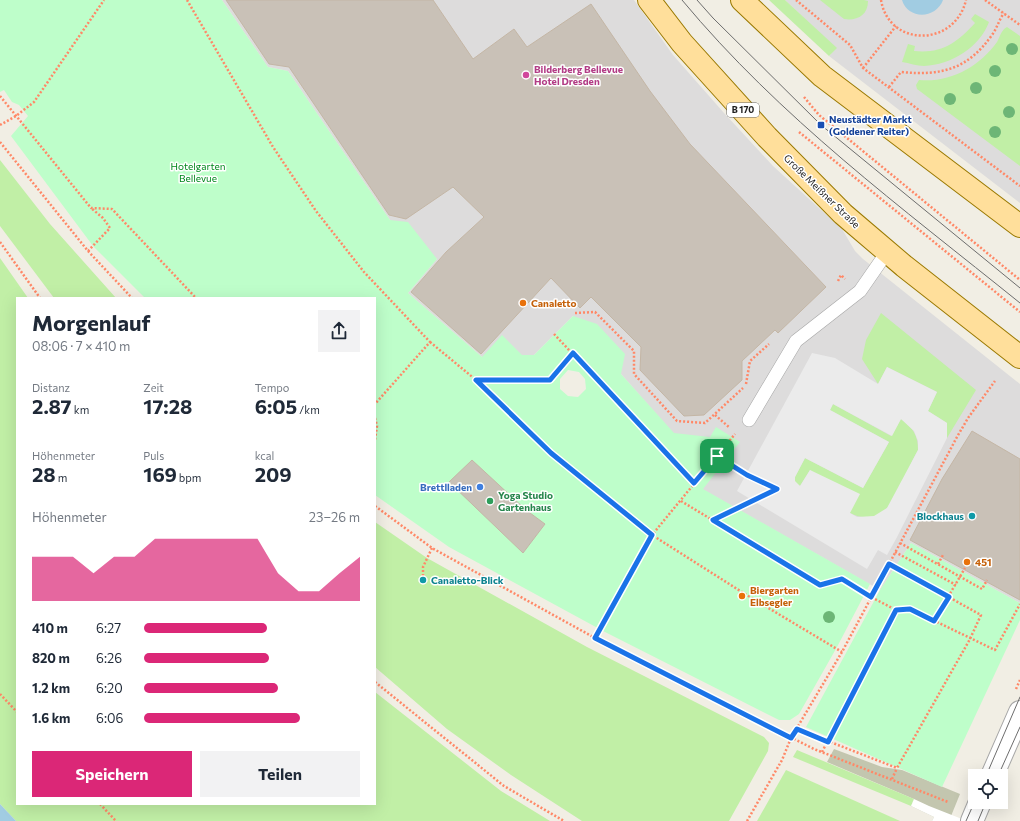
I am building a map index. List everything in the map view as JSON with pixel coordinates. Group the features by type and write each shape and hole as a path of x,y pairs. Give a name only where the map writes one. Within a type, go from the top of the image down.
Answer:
{"main road":[{"name":"Große Meißner Straße","path":"649,0 682,43 767,137 843,214 887,252 1020,357"},
{"path":"742,0 822,76 1020,226"}],"street":[{"path":"995,769 1020,712"},
{"path":"972,821 977,809"}],"lane":[{"path":"749,420 796,342 860,291 887,252"}],"path":[{"path":"0,125 16,116 34,102 104,0"},
{"path":"186,0 273,147 316,210 364,272 430,342 476,380 551,453 652,535 745,594 842,652"},
{"path":"796,0 850,45 863,68 1020,186"},
{"path":"881,0 888,17 896,26 908,33 924,36 933,35 947,29 961,15 966,0"},
{"path":"985,0 1020,25"},
{"path":"889,87 901,72 924,74 954,69 980,51 994,32 997,22 1004,13"},
{"path":"863,68 896,26"},
{"path":"0,96 91,208 103,218 110,228 88,251"},
{"path":"804,97 819,115 1020,280"},
{"path":"798,131 1020,312"},
{"path":"0,142 88,251 131,297"},
{"path":"91,208 112,209 195,297"},
{"path":"0,242 39,297"},
{"path":"835,286 841,275 860,291"},
{"path":"575,312 595,312 634,351 634,374 677,421 705,423 715,415 746,386 750,361 772,342"},
{"path":"554,334 694,483"},
{"path":"376,403 430,342"},
{"path":"476,380 550,380 573,353"},
{"path":"747,821 782,760 791,738 842,652 968,418 994,381"},
{"path":"595,638 652,535 736,433 715,415"},
{"path":"376,422 376,433"},
{"path":"713,520 777,489 747,475 717,456"},
{"path":"681,501 820,585 842,579 896,610 910,609 995,650 1020,604"},
{"path":"376,507 432,548 595,638 791,738 822,752 948,802"},
{"path":"900,543 982,589 987,580"},
{"path":"423,580 423,567 432,548"},
{"path":"895,552 956,585"},
{"path":"938,564 942,555"},
{"path":"889,564 981,615 970,639 892,779"},
{"path":"934,621 965,568"},
{"path":"822,752 896,610"},
{"path":"376,683 504,786 564,821"},
{"path":"0,694 16,711"},
{"path":"797,729 897,768"},
{"path":"101,805 116,821"}],"shaded area":[{"path":"222,0 634,0 673,55 724,113 773,166 842,229 855,251 863,259 1020,384 1020,603 911,543 880,590 702,489 739,442 674,434 621,374 573,316 534,355 482,357 408,293 437,259 390,220 288,71 268,67"},
{"path":"785,0 1020,0 1020,203 829,56 836,48"},
{"path":"812,353 835,358 878,384 887,367 937,392 928,411 947,423 947,438 887,555 878,550 867,569 737,491","holes":["833,404 892,436 901,419 914,431 918,441 918,450 887,508 874,516 857,517 850,513 860,494 810,470 800,486 795,481 795,477 805,458 863,488 889,442 830,410"]},
{"path":"834,749 882,767 902,770 960,794 949,821 932,821 934,817 911,806 914,799 827,762"}],"green space":[{"name":"Hotelgarten Bellevue","path":"0,0 222,0 268,67 288,71 390,220 408,222 437,259 408,293 482,357 502,335 522,355 534,355 573,316 597,324 625,354 621,374 674,433 710,437 716,427 740,442 703,489 870,584 837,647 799,714 790,720 779,720 605,632 449,547 376,496 376,297 144,297 93,246 11,136 28,116 19,105 12,102 4,90 0,92","holes":["568,370 579,372 585,379 586,389 578,397 568,396 560,389 560,379"]},
{"path":"769,0 785,0 837,48 829,56"},
{"path":"820,0 868,1 864,14 853,19 844,19"},
{"path":"975,14 989,22 979,39 972,47 963,53 934,65 921,66 902,62 908,44 915,46 914,51 932,51 948,46 962,36 975,23 971,19"},
{"path":"1007,27 1020,36 1020,166 917,89 916,85 919,80 942,79 963,72 973,66 990,51"},
{"path":"0,160 50,224 115,297 53,297 0,226"},
{"path":"0,258 27,297 16,297 16,805 376,805 376,693 501,791 550,821 16,821 0,804"},
{"path":"881,313 976,390 947,438 947,423 928,411 937,392 887,367 878,384 862,359 866,340"},
{"path":"833,404 891,436 901,419 912,429 916,436 918,450 891,503 879,515 864,517 850,513 810,470 800,486 795,482 795,477 805,458 863,488 889,442 830,410"},
{"path":"376,523 427,558 587,647 764,737 769,743 768,751 729,821 582,821 511,775 447,729 376,668"},
{"path":"911,543 1020,603 1020,620 942,787 806,727 880,590"},
{"path":"797,750 914,799 911,806 793,757"},
{"path":"786,770 900,821 757,821"}],"water":[{"path":"902,0 943,0 934,11 929,14 922,15 910,11 905,7"},
{"path":"0,804 16,821 0,821"}],"pier":[{"path":"914,799 967,821 932,821 934,817 911,806"}],"building":[{"path":"226,0 433,0 473,59 514,29 527,47 591,4 650,91 690,144 826,287 778,333 775,330 742,361 742,380 704,415 684,416 640,370 641,347 591,297 580,308 551,278 481,354 411,292 446,252 484,217 453,187 406,219 389,215 289,67 269,64"},
{"name":"Blockhaus","path":"972,431 1020,459 1020,600 910,540 942,479"},
{"path":"472,460 526,510 545,524 523,553 449,482"}],"tram line":[{"path":"682,0 759,84 843,160 1020,303"},
{"path":"697,0 713,18 821,125 1020,288"},
{"path":"989,769 1020,697"},
{"path":"1001,769 1020,727"},
{"path":"966,821 971,809"},
{"path":"978,821 983,809"}],"place":[{"name":"Bilderberg Bellevue Hotel Dresden","path":"526,75"},
{"name":"Neustädter Markt (Goldener Reiter)","path":"821,125"},
{"name":"Canaletto","path":"523,303"},
{"name":"Brettlladen","path":"480,487"},
{"name":"Yoga Studio Gartenhaus","path":"490,501"},
{"name":"Blockhaus","path":"972,516"},
{"name":"451","path":"967,562"},
{"name":"Canaletto-Blick","path":"423,580"},
{"name":"Biergarten Elbsegler","path":"742,596"}],"route":[{"path":"573,353 694,483 717,456 747,475 777,489 713,520 820,585 842,579 871,597 889,564 949,597 934,621 910,609 896,610 828,742 797,729 791,738 595,638 652,535 551,453 476,380 550,380 573,353"}]}
